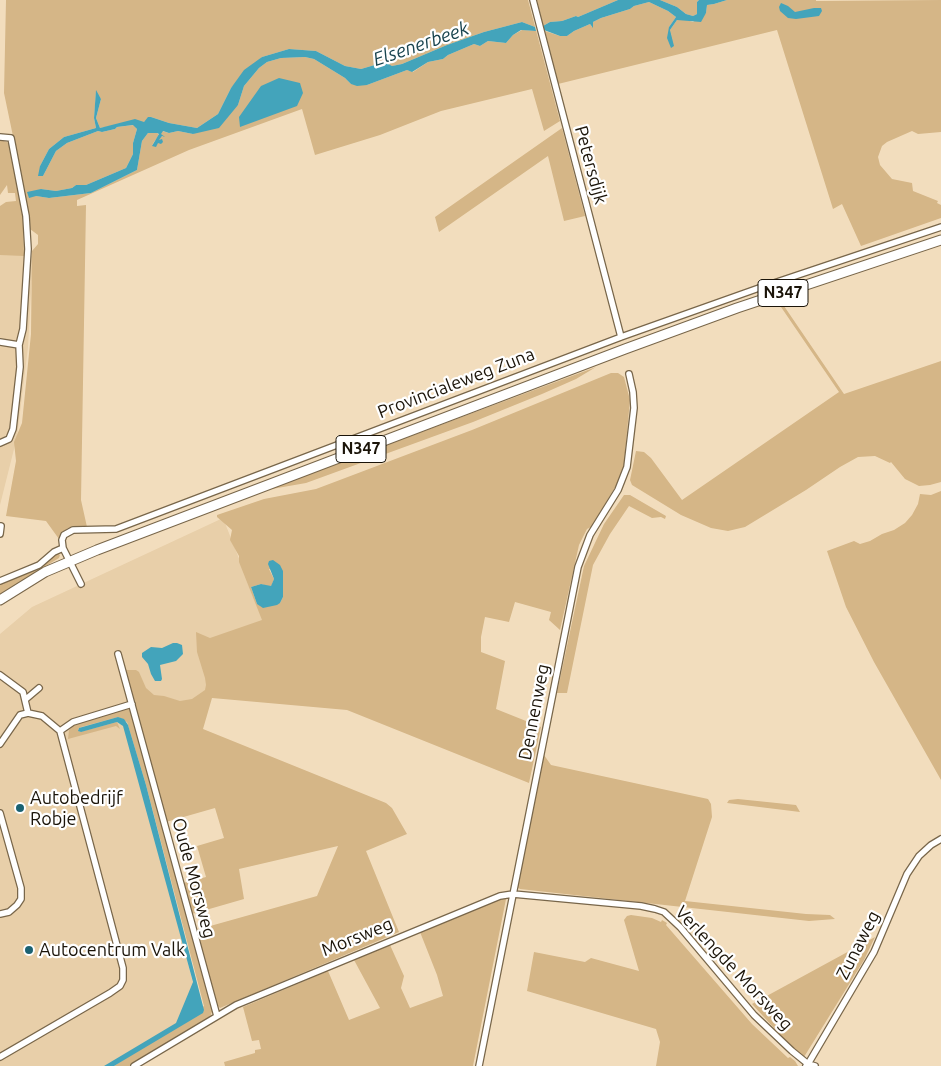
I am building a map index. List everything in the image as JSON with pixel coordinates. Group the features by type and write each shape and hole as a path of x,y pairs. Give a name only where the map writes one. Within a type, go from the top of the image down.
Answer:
{"main road":[{"name":"Provincialeweg Zuna","path":"69,561 625,349 737,308 941,240"},
{"name":"N347","path":"0,600 45,572 69,561"}],"street":[{"name":"Petersdijk","path":"532,0 622,338"},
{"path":"0,137 10,138 26,216 28,249 23,329 19,345 20,368 13,429 9,439 0,443"},
{"name":"Provincialeweg Zuna","path":"0,581 39,565 54,552 63,548 64,535 73,530 116,529 622,338 759,288 941,227"},
{"path":"0,342 19,345"},
{"name":"Dennenweg","path":"479,1066 578,567 590,535 618,490 628,467 634,404 629,374"},
{"path":"0,534 1,526"},
{"path":"63,548 81,584"},
{"name":"Oude Morsweg","path":"118,654 217,1016"},
{"path":"0,675 23,692 28,713"},
{"path":"26,699 39,688"},
{"path":"60,731 73,722 132,704"},
{"path":"0,744 20,715 28,713 42,716 60,731 123,968 123,980 120,986 0,1056"},
{"path":"0,813 21,888 21,898 17,905 9,912 0,914"},
{"name":"Zunaweg","path":"810,1065 874,952 909,870 926,848 941,839"},
{"name":"Morsweg","path":"217,1016 236,1005 329,966 500,896 513,894"},
{"name":"Verlengde Morsweg","path":"513,894 646,907 664,912 680,927 767,1028 792,1052 810,1065"},
{"path":"134,1066 217,1016"}],"shaded area":[{"path":"6,0 528,0 560,121 544,131 532,89 441,111 380,135 315,155 302,109 189,150 77,200 77,206 86,205 81,500 87,527 68,528 59,539 46,521 6,516 16,461 14,442 22,423 31,334 32,251 38,244 38,235 30,229 29,213 4,93","holes":["522,22 535,27 536,31 522,30 513,35 506,43 488,41 480,46 474,44 443,59 428,62 413,72 407,70 367,85 351,84 345,78 314,59 305,57 281,58 267,62 259,68 244,86 238,105 193,134 178,131 169,133 162,131 160,134 164,137 162,136 152,145 159,135 157,133 148,133 142,141 137,170 91,193 49,198 36,196 41,189 56,191 72,188 76,185 86,185 126,168 133,154 133,143 137,129 134,125 117,127 102,132 98,131 67,143 56,151 43,176 40,166 49,149 64,137 96,128 94,118 96,92 101,99 96,118 100,128 117,124 144,122 151,117 169,123 197,128 218,114 231,88 262,57 289,49 316,51 345,66 361,69 385,62 392,66 402,64 484,32"]},
{"path":"537,0 618,0 578,17 550,22 543,26"},
{"path":"660,0 699,0 697,2 697,14 693,16 686,14 677,7"},
{"path":"727,0 941,0 941,132 918,134 912,131 887,142 882,146 878,157 880,165 892,179 912,183 913,191 938,201 937,203 941,205 941,218 861,246 842,204 833,209 777,30 558,84 545,31 560,36 567,36 590,24 592,27 593,22 601,18 649,2 676,17 669,27 674,46 670,30 677,20 683,19 693,22 706,13 707,5"},
{"path":"562,128 585,216 564,221 548,156 439,232 435,217"},
{"path":"0,140 9,144 23,215 24,256 0,255 0,206 6,202 16,201 15,193 8,193 7,185 0,195"},
{"path":"0,254 33,256 28,347 17,437 0,505"},
{"path":"784,306 844,394 941,361 941,482 919,486 905,479 891,462 875,456 858,457 745,527 728,531 711,528 681,515 632,485 630,480 636,451 644,452 651,458 682,500 839,392 781,307"},
{"path":"596,367 576,379 473,422 306,483 266,490"},
{"path":"611,373 618,373 624,377 630,400 623,474 591,527 587,529 579,545 560,630 549,620 551,612 515,602 509,622 485,617 481,637 481,652 505,661 496,709 541,727 529,783 347,710 212,698 203,729 386,803 392,808 407,834 366,851 399,932 220,1008 217,1005 196,930 317,896 338,846 239,869 244,899 192,914 183,883 206,877 197,846 224,838 215,808 166,822 126,670 136,670 139,672 146,688 154,695 180,701 192,699 205,690 206,685 197,652 196,632 210,638 262,620 239,562 239,556 230,540 232,530 217,515 264,499 316,489 472,430","holes":["269,569 283,571 283,597 280,603 257,604 251,587 261,584 271,587 274,579"]},
{"path":"941,491 941,780 874,662 846,607 827,551 854,541 860,544 870,541 894,530 905,523 912,515 918,504 920,494 931,495"},
{"path":"624,495 630,495 666,516 665,519 661,517 652,518 629,506 610,534 593,565 567,693 557,693 584,566 604,524"},
{"path":"223,518 264,622 210,694 125,723 200,1010 107,1066 0,1066 0,634 32,607"},
{"path":"56,553 60,555 59,558 0,594 0,583"},
{"path":"128,709 131,711 213,1009 210,1017 129,1066 114,1066 204,1006 146,785 127,722 118,717 81,727 78,729 80,732 117,722 120,729 116,726 68,739 69,730 76,723"},
{"path":"544,755 551,765 708,799 711,804 712,817 685,901 830,915 835,919 809,921 520,889 517,887"},
{"path":"738,799 796,805 800,812 727,803 729,800"},
{"path":"501,899 506,899 473,1066 225,1066 224,1062 255,1053 255,1050 261,1049 259,1040 252,1041 243,1007 328,971 349,1020 380,1008 354,960 390,945 404,976 401,988 410,1008 443,996 420,932"},
{"path":"627,916 652,918 661,922 662,920 667,923 666,925 752,1024 788,1058 790,1057 795,1061 798,1066 656,1066 660,1042 656,1029 527,991 534,952 585,962 591,958 639,971 624,920"},
{"path":"875,937 864,960 804,1057 795,1051 752,1004"}],"water":[{"path":"618,0 660,0 693,16 697,14 697,2 699,0 727,0 707,5 706,13 701,22 677,20 670,30 674,46 671,48 667,38 669,27 676,17 649,2 601,18 593,22 593,28 590,24 567,36 560,36 544,30 543,26 550,22 578,17"},
{"path":"781,3 795,12 814,8 821,8 822,11 819,16 796,19 788,18 780,11"},
{"path":"522,22 535,27 536,31 521,30 506,43 488,41 480,46 474,44 443,59 428,62 412,72 407,70 367,85 357,86 351,84 345,78 314,59 305,57 281,58 267,62 259,68 244,86 238,105 219,128 193,134 163,131 161,134 165,137 162,136 159,140 162,139 163,142 161,144 158,143 156,147 152,146 159,134 148,133 142,141 137,170 91,193 49,198 36,196 29,198 27,192 41,189 56,191 72,188 76,185 86,185 126,168 133,154 133,143 137,129 133,125 117,127 102,132 98,131 67,143 56,151 43,176 38,176 40,166 49,149 64,137 96,128 94,118 96,90 101,99 96,118 100,128 135,119 144,122 148,117 151,117 169,123 197,128 218,114 231,88 244,70 262,57 289,49 316,51 345,66 361,69 385,62 392,66 402,64 484,32"},
{"path":"279,78 300,83 303,93 297,106 240,127 239,117 261,86"},
{"path":"273,560 280,565 283,571 283,597 277,605 263,608 257,604 251,587 261,584 271,586 274,579 268,564 269,561"},
{"path":"173,643 182,645 183,654 176,661 160,665 162,679 161,681 155,681 148,664 142,657 142,653 151,647 162,648"},
{"path":"118,717 124,719 128,725 146,785 204,1010 203,1013 114,1066 104,1066 176,1023 193,982 123,726 117,722 81,732 78,731 79,728"}],"place":[{"name":"Autobedrijf Robje","path":"20,808"},
{"name":"Autocentrum Valk","path":"29,950"}],"water label":[{"name":"Elsenerbeek","path":"421,44"}]}
